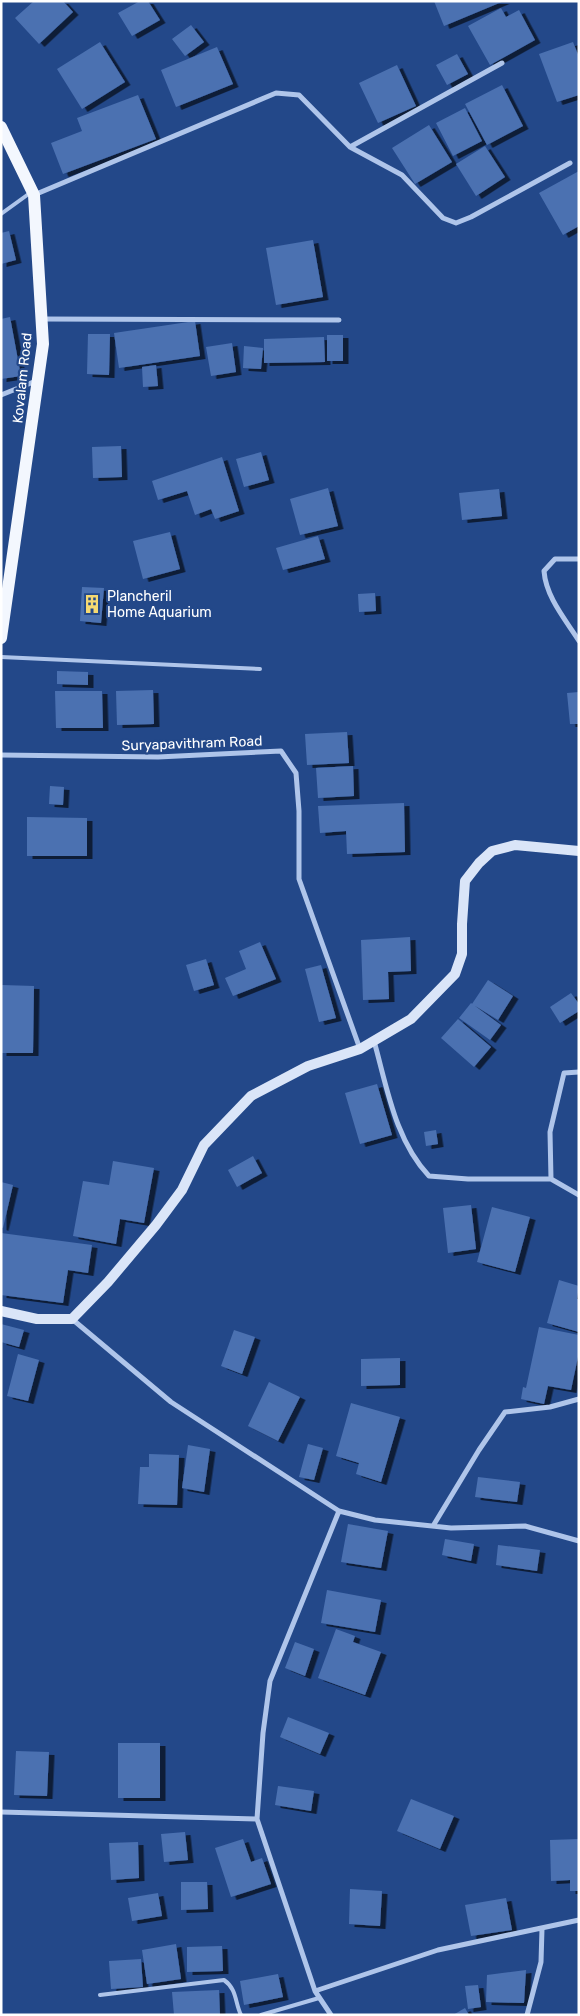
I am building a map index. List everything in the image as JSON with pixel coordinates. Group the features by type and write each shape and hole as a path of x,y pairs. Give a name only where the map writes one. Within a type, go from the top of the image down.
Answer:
{"main road":[{"name":"Kovalam Road","path":"1,127 33,193 43,344 6,579 1,638"},
{"path":"1,1311 38,1319 72,1319 108,1282 156,1225 182,1190 204,1145 252,1096 308,1066 360,1049 411,1019 455,974 462,954 465,881 479,863 492,851 515,845 579,851"}],"street":[{"path":"350,147 502,63"},
{"path":"33,193 276,94 299,95 350,147 402,175 443,218 456,223 471,217 570,163"},
{"path":"42,319 339,320"},
{"path":"1,395 38,380"},
{"path":"579,560 555,560 544,571 545,582 554,603 579,641"},
{"name":"Suryapavithram Road","path":"1,755 158,757 281,751 296,773 299,811 299,879 360,1049"},
{"path":"374,1041 402,1136 419,1165 429,1176 468,1179 551,1179 579,1195"},
{"path":"551,1179 550,1132 564,1073 579,1072"},
{"path":"72,1319 171,1402 340,1511 375,1520 451,1528 524,1526 579,1541"},
{"path":"433,1526 479,1450 505,1412 550,1407 579,1399"},
{"path":"331,2015 315,1991 256,1819 263,1733 270,1681 340,1511"},
{"path":"1,1812 256,1819"},
{"path":"315,1991 438,1950 579,1920"},
{"path":"527,2015 540,1962 542,1929"}],"lane":[{"path":"1,214 33,193"},
{"path":"1,657 260,669"},
{"path":"100,1995 224,1980 230,1984 234,1992 241,2015"},
{"path":"261,2015 319,1998"}],"building":[{"path":"34,1 63,1 73,12 39,44 15,18"},
{"path":"140,1 148,1 160,20 132,36 118,13"},
{"path":"434,1 504,1 444,26"},
{"path":"501,8 506,17 519,10 535,40 490,65 468,26"},
{"path":"191,25 204,42 185,56 172,39"},
{"path":"100,42 125,82 82,109 57,69"},
{"path":"573,42 579,57 579,95 557,102 539,54"},
{"path":"217,47 233,84 176,107 161,70"},
{"path":"457,54 468,74 447,85 436,65"},
{"path":"397,65 416,106 378,123 359,83"},
{"path":"502,85 523,126 487,145 465,104"},
{"path":"138,95 156,139 63,174 51,143 82,131 77,118"},
{"path":"465,108 482,141 453,156 436,123"},
{"path":"429,125 452,162 415,184 392,148"},
{"path":"485,146 505,177 476,196 456,164"},
{"path":"579,171 579,226 563,235 539,193"},
{"path":"9,231 16,260 1,264 1,233"},
{"path":"313,240 323,297 276,305 266,248"},
{"path":"10,317 21,376 1,379 1,319"},
{"path":"195,321 200,356 119,368 114,333"},
{"path":"88,334 110,334 109,375 87,374"},
{"path":"327,335 343,335 343,361 327,361"},
{"path":"324,337 325,362 264,363 264,339"},
{"path":"232,343 236,372 211,376 206,347"},
{"path":"244,346 263,348 261,369 243,368"},
{"path":"156,365 158,386 143,387 142,367"},
{"path":"121,446 122,477 93,478 92,447"},
{"path":"261,452 269,480 244,487 236,459"},
{"path":"222,457 239,511 215,519 211,509 195,515 187,491 158,500 152,481"},
{"path":"328,488 338,526 300,535 290,499"},
{"path":"499,489 502,516 462,520 459,493"},
{"path":"170,532 180,569 143,579 133,541"},
{"path":"318,536 325,559 283,570 276,548"},
{"name":"Plancheril Home Aquarium","path":"82,587 104,588 101,623 80,621"},
{"path":"375,593 376,611 359,612 358,594"},
{"path":"57,671 88,672 88,685 57,684"},
{"path":"153,690 154,724 117,725 116,691"},
{"path":"55,691 102,691 103,728 56,728"},
{"path":"579,692 579,724 570,724 567,693"},
{"path":"347,732 349,763 307,765 305,734"},
{"path":"353,766 354,796 318,798 316,768"},
{"path":"50,786 64,787 63,805 49,804"},
{"path":"404,803 405,852 347,854 346,831 320,833 318,806"},
{"path":"27,817 87,818 87,856 27,856"},
{"path":"410,937 411,971 388,972 389,999 363,1000 361,940"},
{"path":"260,942 276,979 233,996 225,978 246,969 239,951"},
{"path":"206,959 214,985 194,991 186,965"},
{"path":"321,965 336,1018 319,1022 305,969"},
{"path":"488,980 513,996 498,1020 472,1004"},
{"path":"2,985 34,986 33,1053 1,1053"},
{"path":"571,993 579,1004 579,1011 560,1023 550,1007"},
{"path":"471,1003 501,1025 490,1040 459,1018"},
{"path":"458,1019 491,1047 474,1067 441,1038"},
{"path":"377,1084 392,1135 360,1144 345,1093"},
{"path":"436,1130 438,1144 426,1146 424,1132"},
{"path":"253,1156 262,1173 237,1187 228,1170"},
{"path":"113,1161 154,1168 144,1223 120,1219 116,1244 73,1236 83,1181 109,1185"},
{"path":"1,1182 13,1185 3,1228 1,1227"},
{"path":"471,1205 476,1249 448,1253 443,1208"},
{"path":"492,1207 530,1217 515,1272 477,1262"},
{"path":"1,1233 92,1245 88,1273 68,1270 63,1303 1,1295"},
{"path":"559,1280 579,1286 577,1299 579,1299 579,1332 547,1323"},
{"path":"1,1324 24,1330 19,1347 1,1342"},
{"path":"539,1327 579,1335 579,1352 571,1390 548,1386 544,1404 521,1399 523,1387 526,1388"},
{"path":"234,1330 255,1337 242,1374 221,1366"},
{"path":"18,1354 39,1360 28,1401 7,1396"},
{"path":"400,1358 400,1385 361,1386 361,1359"},
{"path":"269,1382 300,1397 278,1441 248,1426"},
{"path":"351,1403 400,1417 381,1482 356,1474 359,1463 336,1456"},
{"path":"308,1444 323,1448 314,1480 299,1477"},
{"path":"188,1445 210,1449 204,1492 182,1488"},
{"path":"149,1454 179,1455 177,1505 138,1504 140,1467 149,1467"},
{"path":"478,1477 520,1482 517,1502 475,1497"},
{"path":"348,1524 388,1531 381,1568 341,1562"},
{"path":"445,1539 474,1544 471,1561 442,1555"},
{"path":"498,1545 540,1550 537,1571 496,1565"},
{"path":"327,1590 381,1600 375,1632 321,1623"},
{"path":"336,1629 355,1636 353,1642 381,1652 365,1695 318,1678"},
{"path":"295,1642 314,1649 305,1676 285,1668"},
{"path":"288,1717 329,1733 320,1754 280,1737"},
{"path":"118,1743 160,1743 160,1798 118,1798"},
{"path":"16,1751 49,1752 47,1796 14,1795"},
{"path":"278,1786 314,1791 311,1811 275,1805"},
{"path":"411,1799 454,1816 440,1849 397,1831"},
{"path":"185,1832 188,1860 164,1862 161,1834"},
{"path":"243,1839 251,1862 262,1858 271,1884 231,1897 215,1848"},
{"path":"579,1839 579,1891 570,1891 570,1880 551,1881 550,1840"},
{"path":"138,1842 139,1878 111,1880 109,1843"},
{"path":"181,1882 207,1882 208,1909 181,1910"},
{"path":"350,1889 382,1891 380,1926 349,1924"},
{"path":"158,1893 162,1916 132,1921 128,1898"},
{"path":"506,1898 512,1930 471,1936 465,1905"},
{"path":"176,1944 181,1979 147,1984 142,1950"},
{"path":"222,1946 223,1971 187,1972 187,1947"},
{"path":"141,1959 143,1987 111,1989 109,1961"},
{"path":"526,1970 524,2003 486,2002 487,1975"},
{"path":"278,1974 283,1997 244,2005 240,1981"},
{"path":"478,1985 481,2007 468,2009 465,1986"},
{"path":"219,1990 220,2015 174,2015 172,1992"},
{"path":"465,2008 469,2015 453,2015"}],"place":[{"name":"Plancheril Home Aquarium","path":"92,604"}]}
